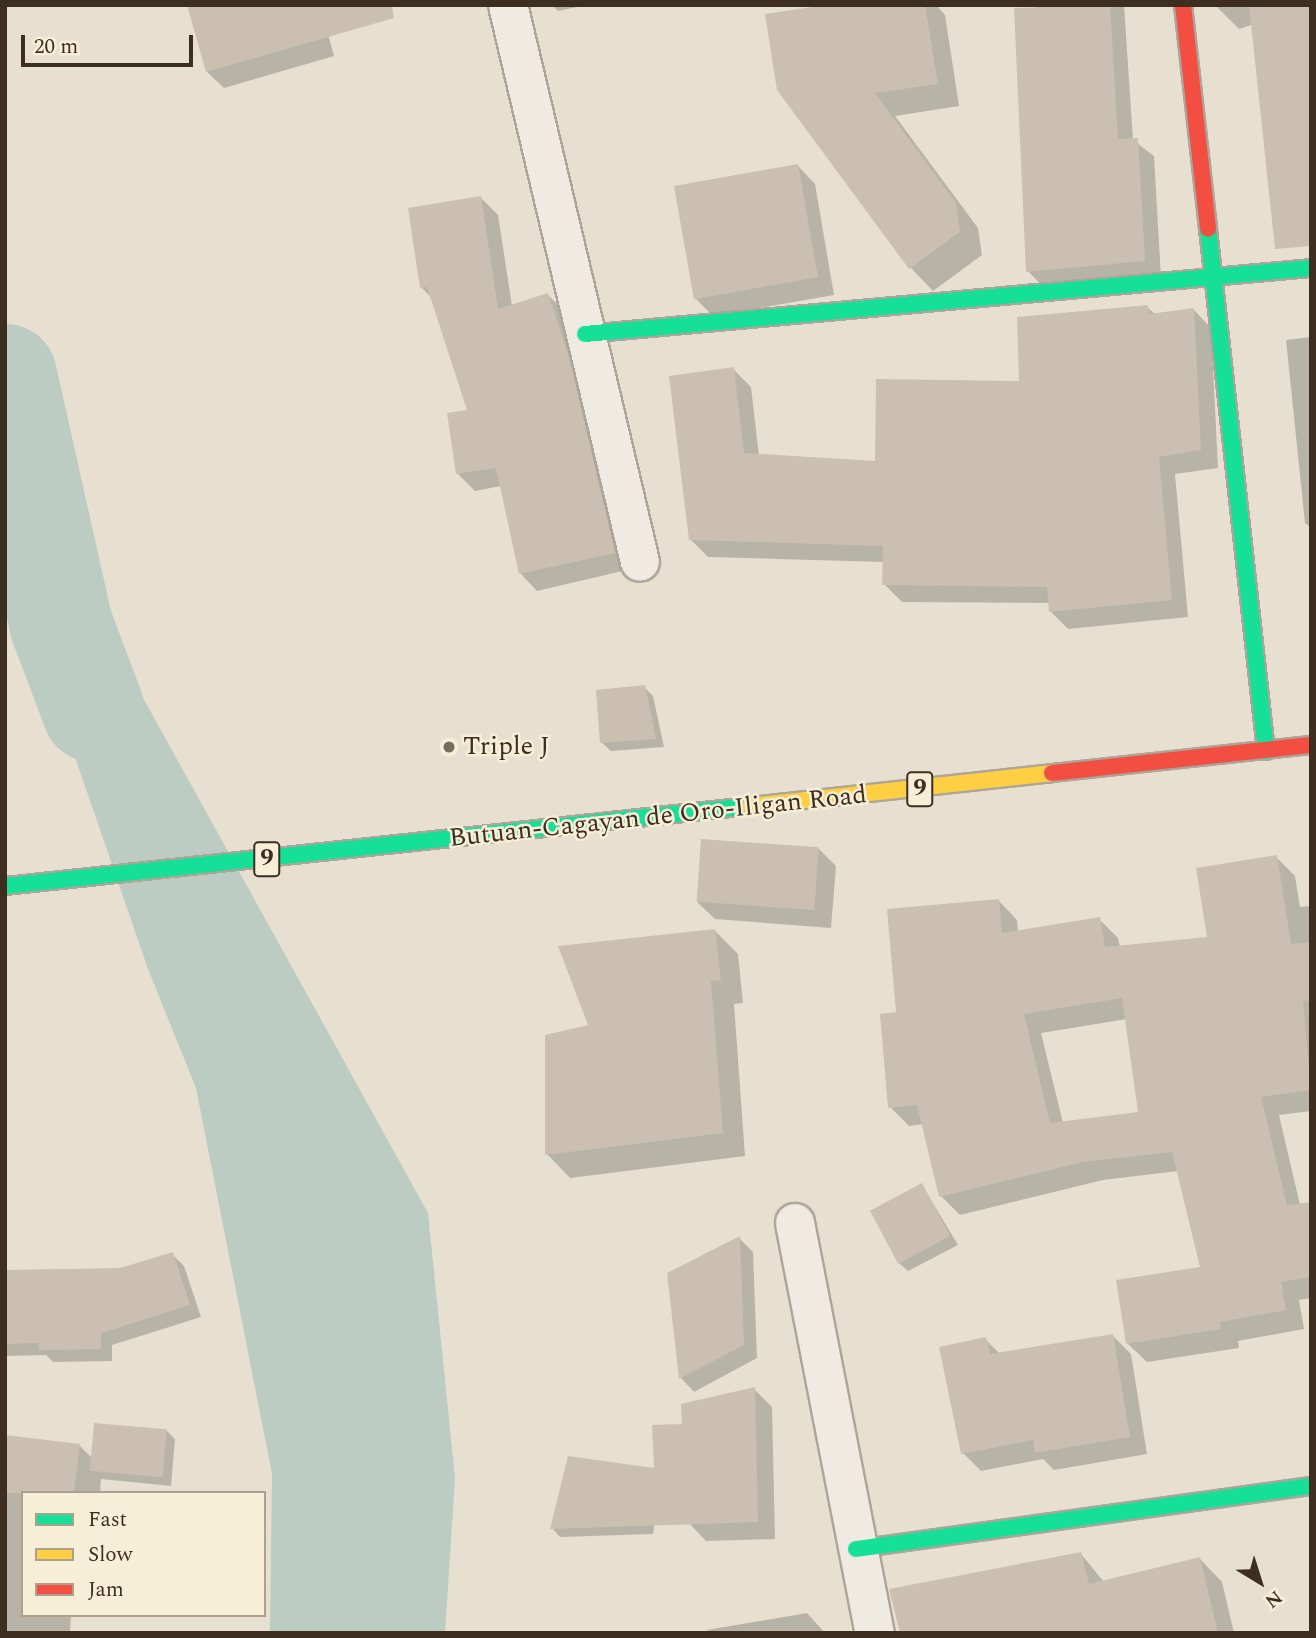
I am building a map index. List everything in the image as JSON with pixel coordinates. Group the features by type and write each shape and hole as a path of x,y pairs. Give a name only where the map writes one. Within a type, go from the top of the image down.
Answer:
{"main road":[{"path":"1182,5 1266,751"},
{"path":"585,334 1214,274 1311,268"},
{"name":"Butuan-Cagayan de Oro-Iligan Road","path":"5,886 529,832 1311,745"},
{"path":"856,1549 1311,1486"}],"street":[{"path":"508,5 640,562"},
{"path":"795,1223 856,1549 875,1633"}],"shaded area":[{"path":"5,521 121,658 428,1213 455,1478 445,1633 270,1633 272,1474 196,1088 148,969 5,554"}],"building":[{"path":"187,5 392,5 394,18 206,72"},
{"path":"825,5 925,5 938,84 875,93 956,203 960,232 909,269 777,90 765,14"},
{"path":"1110,5 1118,139 1138,138 1145,261 1026,272 1014,8"},
{"path":"1249,5 1311,5 1311,246 1275,249"},
{"path":"798,164 818,277 694,299 674,186"},
{"path":"481,196 498,309 548,293 569,357 615,553 519,574 496,468 456,474 447,413 467,410 427,287 420,288 408,208"},
{"path":"1148,305 1149,314 1194,308 1201,450 1159,457 1172,600 1049,612 1047,587 882,585 883,546 689,540 669,376 734,367 744,453 875,461 876,379 1019,381 1017,317"},
{"path":"645,685 656,739 600,743 596,690"},
{"path":"701,839 819,847 814,910 697,902"},
{"path":"1277,855 1291,944 1311,942 1311,1000 1303,1001 1311,1090 1261,1097 1287,1205 1311,1202 1311,1277 1281,1282 1286,1310 1220,1322 1221,1329 1126,1344 1116,1280 1200,1267 1172,1152 1083,1162 939,1197 917,1105 888,1108 880,1014 896,1012 887,909 999,899 1002,933 1100,917 1105,947 1207,937 1196,868","holes":["1122,998 1138,1112 1050,1123 1024,1014"]},
{"path":"715,929 721,980 711,981 723,1133 545,1155 545,1035 588,1025 558,946"},
{"path":"922,1183 950,1236 898,1264 870,1211"},
{"path":"740,1236 744,1345 679,1379 667,1273"},
{"path":"173,1252 190,1305 101,1333 101,1349 39,1350 39,1343 5,1344 5,1270 120,1268"},
{"path":"1113,1334 1130,1437 1035,1453 1033,1440 961,1454 939,1347 986,1337 990,1354"},
{"path":"755,1387 758,1522 550,1529 568,1456 654,1468 652,1425 682,1424 681,1404"},
{"path":"94,1423 167,1429 163,1477 90,1471"},
{"path":"5,1435 80,1444 74,1491 5,1493"},
{"path":"1081,1552 1089,1584 1200,1557 1218,1633 900,1633 889,1589"}],"waterway":[{"path":"5,375 61,625 93,710"}],"traffic: fast":[{"path":"1208,229 1266,751"},
{"path":"585,334 1311,268"},
{"path":"5,886 750,806"},
{"path":"856,1549 1311,1486"}],"traffic: slow":[{"path":"750,806 1052,773"}],"traffic: jam":[{"path":"1183,5 1208,229"},
{"path":"1052,773 1311,745"}],"place":[{"name":"Triple J","path":"449,747"}]}
